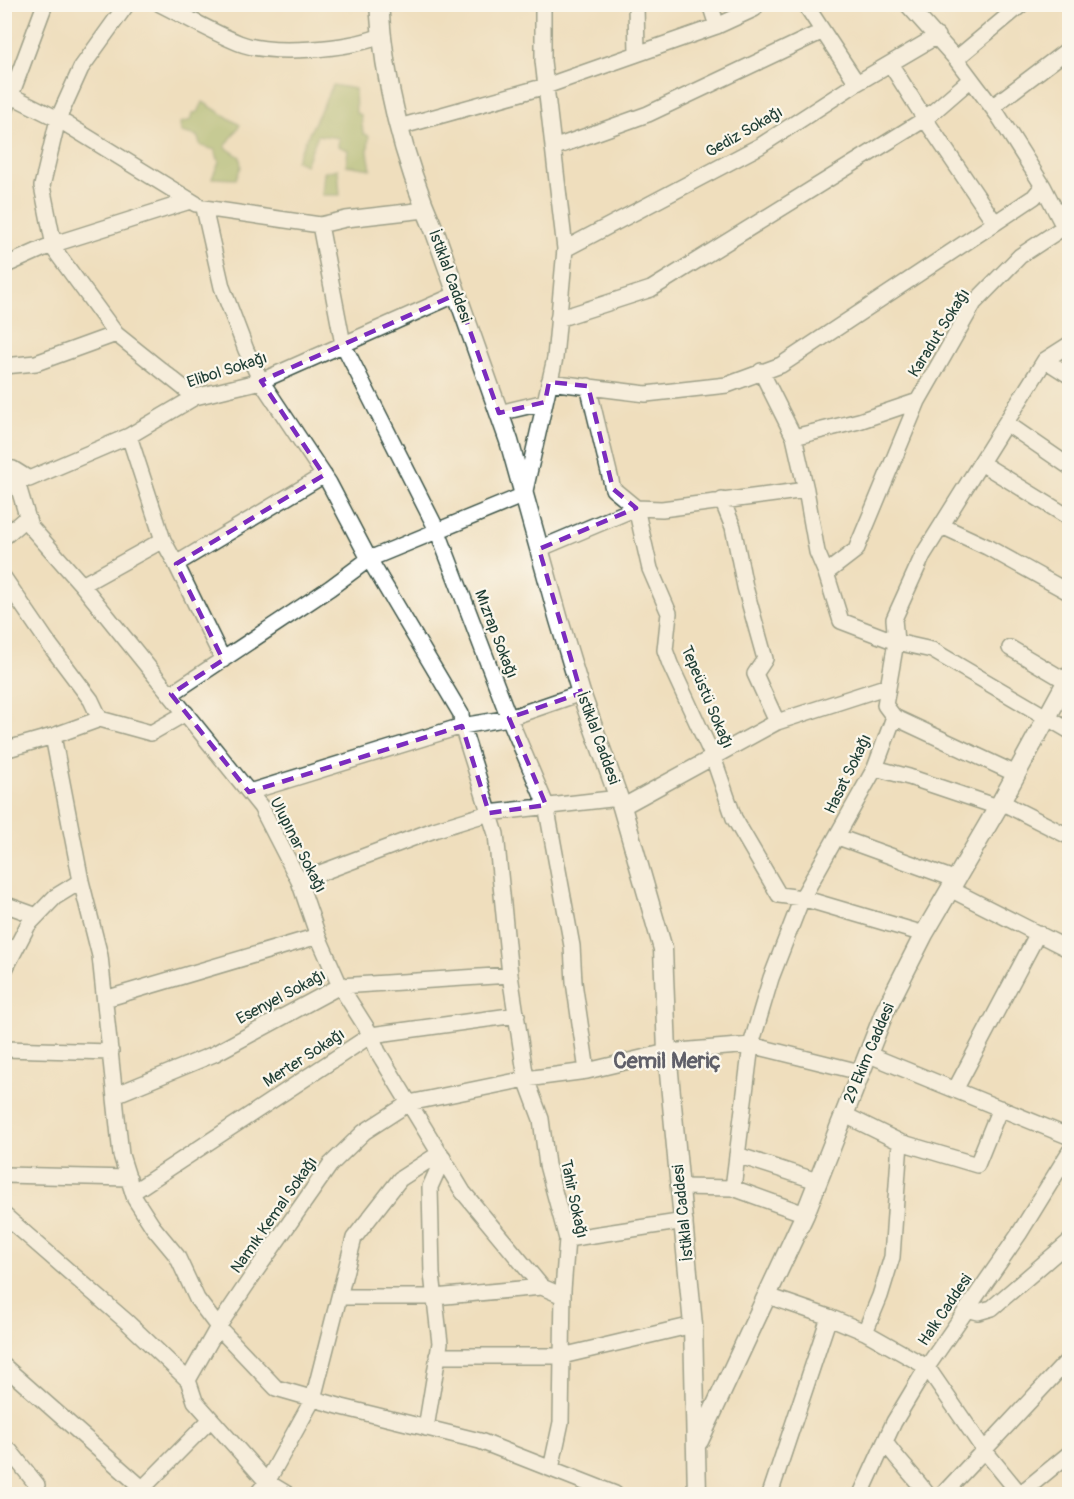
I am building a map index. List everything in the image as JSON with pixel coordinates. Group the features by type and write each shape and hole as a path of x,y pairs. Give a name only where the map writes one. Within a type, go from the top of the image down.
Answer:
{"street":[{"path":"4,114 8,94 45,4"},
{"path":"127,4 81,68 58,119 42,186 51,245 116,334 195,397"},
{"path":"160,4 241,44 266,49 319,49 369,41 381,36"},
{"name":"İstiklal Caddesi","path":"379,4 381,36 399,127 425,210 499,413 581,693 620,802 663,949 667,1052 685,1221 693,1325 697,1494"},
{"path":"171,694 330,588 369,559 524,495 555,358 565,249 543,61 543,4"},
{"path":"636,4 637,54"},
{"path":"710,4 717,26"},
{"path":"804,4 857,83"},
{"name":"Karadut Sokağı","path":"794,437 859,422 918,401 974,303 1020,256 1067,225 992,107 956,59 907,4"},
{"path":"956,59 1022,4"},
{"path":"399,127 546,86 717,26 757,6"},
{"path":"553,148 648,114 821,32"},
{"name":"Gediz Sokağı","path":"565,249 760,146 857,83 937,36"},
{"path":"992,107 1070,48"},
{"path":"891,65 995,223"},
{"path":"558,319 651,289 925,119 971,79"},
{"path":"8,94 58,119 204,208 320,225 346,219 425,210"},
{"path":"549,382 646,394 727,385 781,365 1034,197 1043,186"},
{"path":"4,266 51,245 190,201"},
{"name":"Tahir Sokağı","path":"204,208 222,287 246,350 261,381 324,475 369,559 460,714 496,834 510,975 526,1078 541,1119 547,1165 567,1239 563,1296 561,1422 551,1469"},
{"name":"Mızrap Sokağı","path":"320,225 343,344 438,532 509,718 546,806 572,946 574,982 587,1071"},
{"name":"Elibol Sokağı","path":"9,469 29,479 129,436 195,397 261,381 457,294"},
{"path":"4,366 36,363 116,334"},
{"path":"1016,774 894,717 885,705 896,642 894,619 923,555 1045,360 1070,344"},
{"path":"1045,360 1070,376"},
{"path":"761,371 794,437 807,490 817,552 841,621 896,642 932,651 1070,731"},
{"path":"588,386 613,489 636,508"},
{"path":"826,573 856,550 918,401"},
{"path":"499,413 545,402"},
{"path":"1006,423 1070,467"},
{"path":"129,436 163,540 223,660"},
{"path":"981,463 1070,518"},
{"name":"Ulupınar Sokağı","path":"9,469 30,526 82,585 261,807 299,881 318,936 340,986 371,1035 378,1052 463,1192 542,1287"},
{"path":"176,564 324,475"},
{"path":"539,549 636,508 662,509 807,490"},
{"path":"722,500 732,527 745,587 765,659 755,674 777,722"},
{"name":"Tepeüstü Sokağı","path":"636,508 650,569 669,613 665,650 713,757 734,818 779,895 802,898"},
{"path":"4,537 27,516"},
{"path":"942,526 987,547 1070,593"},
{"path":"82,585 163,540"},
{"path":"4,578 91,700 100,719"},
{"path":"1010,648 1068,678"},
{"name":"29 Ekim Caddesi","path":"697,1445 805,1214 885,1011 924,934 999,805 1068,678"},
{"path":"299,881 434,830 489,813 546,806 620,802 713,757 777,722 888,686"},
{"path":"249,792 462,726 509,718 581,693"},
{"path":"4,750 100,719 151,733 186,713"},
{"name":"Hasat Sokağı","path":"733,1188 752,1045 771,978 802,898 875,768 894,717"},
{"path":"53,736 81,882 100,956 122,1155 135,1199 153,1227 177,1256 196,1299 218,1327 276,1388 480,1441 615,1494"},
{"path":"875,768 999,805 1070,837"},
{"path":"838,837 952,884 1070,950"},
{"path":"4,971 28,925 55,897 81,882"},
{"path":"802,898 924,934"},
{"path":"4,904 37,916"},
{"path":"955,1090 1038,933"},
{"path":"105,999 318,936"},
{"name":"Esenyel Sokağı","path":"115,1095 214,1054 340,986 510,975"},
{"name":"Merter Sokağı","path":"131,1185 371,1035 517,1015"},
{"name":"Namık Kemal Sokağı","path":"188,1380 218,1327 330,1165 364,1132 409,1103 526,1078 587,1071 667,1052 752,1045 860,1072"},
{"path":"4,1049 111,1052"},
{"path":"867,1054 1070,1137"},
{"path":"843,1114 900,1142 977,1166 1000,1108"},
{"path":"865,1332 880,1296 892,1257 900,1142"},
{"name":"Halk Caddesi","path":"861,1494 894,1422 927,1367 1019,1234 1070,1151"},
{"path":"737,1155 818,1181"},
{"path":"257,1494 267,1482 314,1399 354,1238 400,1179 441,1156"},
{"path":"426,1428 440,1343 435,1297 430,1187 441,1156"},
{"path":"4,1175 131,1185"},
{"path":"680,1187 733,1188 805,1214"},
{"path":"4,1215 127,1322 188,1380 195,1401 267,1482 287,1494"},
{"path":"567,1239 685,1221"},
{"path":"968,1309 978,1312 992,1308 1070,1241"},
{"path":"339,1297 435,1297 542,1287 563,1296"},
{"path":"768,1296 865,1332 927,1367 984,1450 1020,1494 1070,1453"},
{"path":"770,1494 829,1317"},
{"path":"437,1356 562,1356 693,1325"},
{"path":"943,1494 1070,1358"},
{"path":"4,1366 143,1492 211,1419"},
{"path":"885,1442 897,1460 912,1473 927,1494"},
{"path":"4,1448 10,1451 40,1491"}],"highlighted area":[{"path":"457,294 499,413 545,402 549,382 588,386 613,489 636,508 539,549 581,693 509,718 546,805 489,813 462,726 249,792 171,694 223,660 176,564 324,475 261,381"}],"green space":[{"path":"333,85 355,89 356,113 361,115 363,133 369,136 368,152 371,169 346,165 348,150 338,146 339,138 318,135 305,165 296,160"},
{"path":"203,102 240,125 225,147 240,157 241,167 236,179 212,178 219,162 215,150 201,146 197,136 181,132 180,123 191,120 193,113 198,112"},
{"path":"338,169 340,195 322,195 324,172"}],"district":[{"name":"Cemil Meriç","path":"667,1061"}]}
